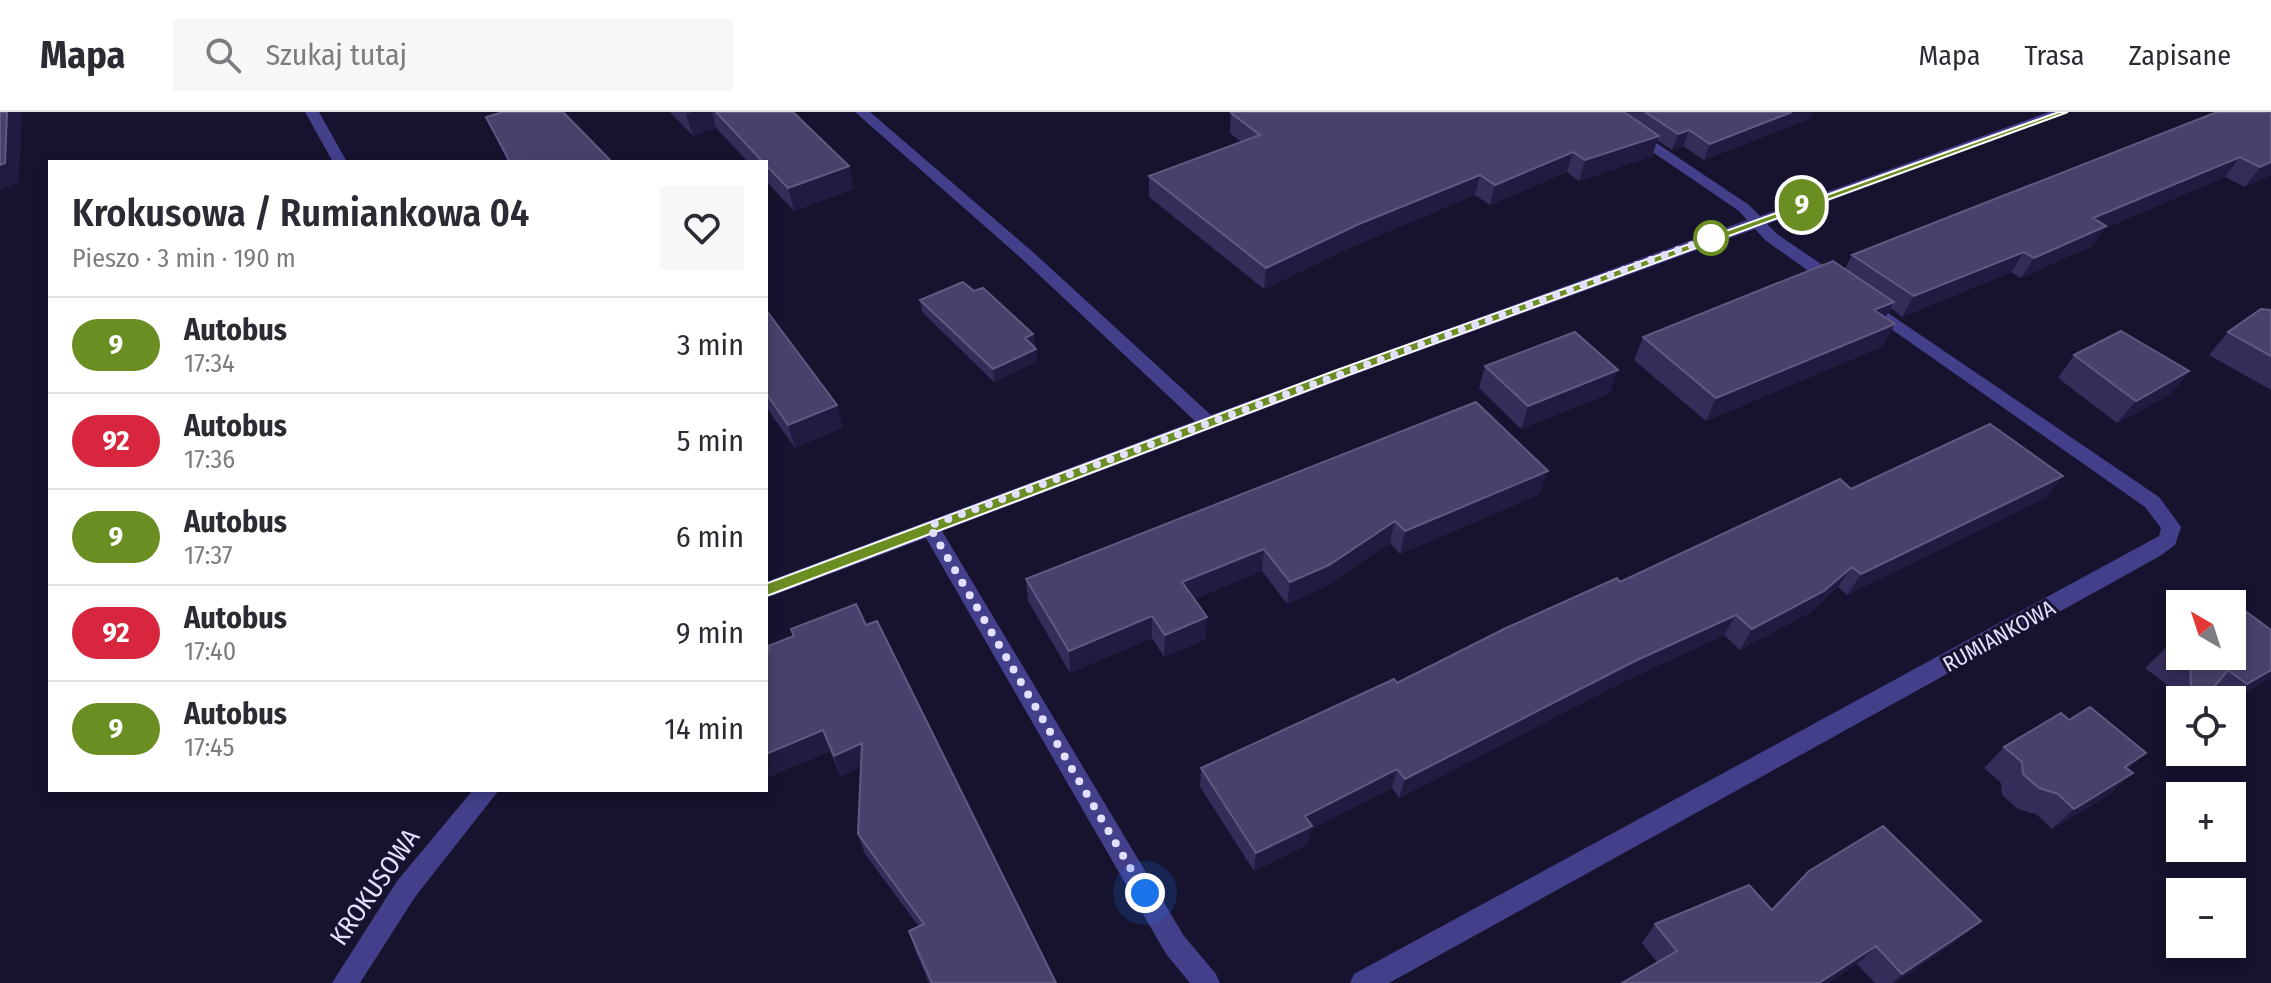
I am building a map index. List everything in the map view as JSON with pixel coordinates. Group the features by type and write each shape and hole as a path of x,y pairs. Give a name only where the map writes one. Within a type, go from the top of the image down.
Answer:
{"street":[{"path":"312,112 339,160"},
{"path":"862,112 1028,256 1208,423"},
{"path":"1601,112 1744,208 1756,222"},
{"path":"768,589 1208,423 2062,112"},
{"name":"RUMIANKOWA","path":"1363,983 2148,555 2168,540 2171,527 2152,502 1774,239 1756,222"},
{"path":"929,526 1175,945 1207,983"},
{"name":"KROKUSOWA","path":"345,983 406,889 485,792"}],"building":[{"path":"0,112 7,112 5,163 0,165"},
{"path":"503,112 563,112 610,160 509,160 486,117"},
{"path":"716,112 793,112 849,166 788,188 768,167 768,160 761,160"},
{"path":"1624,112 1659,136 1585,160 1573,152 1495,185 1480,175 1359,224 1266,268 1149,176 1260,135 1231,113"},
{"path":"1645,112 1792,112 1710,144 1689,130 1678,134"},
{"path":"2217,112 2271,112 2271,162 2260,167 2240,157 2093,218 2106,226 2034,258 2024,252 1914,296 1852,255"},
{"path":"1833,261 1894,302 1874,310 1895,324 1716,398 1643,337"},
{"path":"963,282 974,291 983,288 1033,334 1025,338 1036,349 993,369 920,300"},
{"path":"2261,309 2271,310 2271,356 2228,332"},
{"path":"768,313 837,405 788,425 768,396"},
{"path":"2121,331 2189,371 2136,401 2074,355"},
{"path":"1575,332 1618,370 1528,406 1485,366"},
{"path":"1476,402 1548,471 1405,531 1395,521 1329,565 1290,582 1264,549 1182,582 1207,617 1165,635 1152,616 1069,651 1026,579"},
{"path":"1990,424 2063,476 1861,574 1852,567 1824,591 1752,629 1736,615 1635,661 1405,779 1397,769 1305,816 1312,826 1256,853 1201,768 1394,679 1397,683 1506,628 1617,578 1620,582 1840,479 1851,489"},
{"path":"856,604 866,625 877,621 1056,983 932,983 909,931 924,924 858,834 862,743 834,756 823,730 768,753 768,646 794,636 791,629"},
{"path":"2246,612 2271,630 2271,670 2247,684 2228,670 2246,670"},
{"path":"2190,670 2228,670 2215,686 2191,686"},
{"path":"2090,707 2146,753 2125,767 2133,773 2074,809 2058,794 2039,788 2023,774 2022,762 2004,747 2061,713 2069,720"},
{"path":"1883,826 1981,921 1902,974 1876,946 1819,983 1622,983 1677,951 1655,924 1749,885 1772,910 1809,871"}],"bus line":[{"name":"9","path":"768,589 1341,373 2062,112"}],"route":[{"path":"1145,893 929,526 1711,238"}]}
